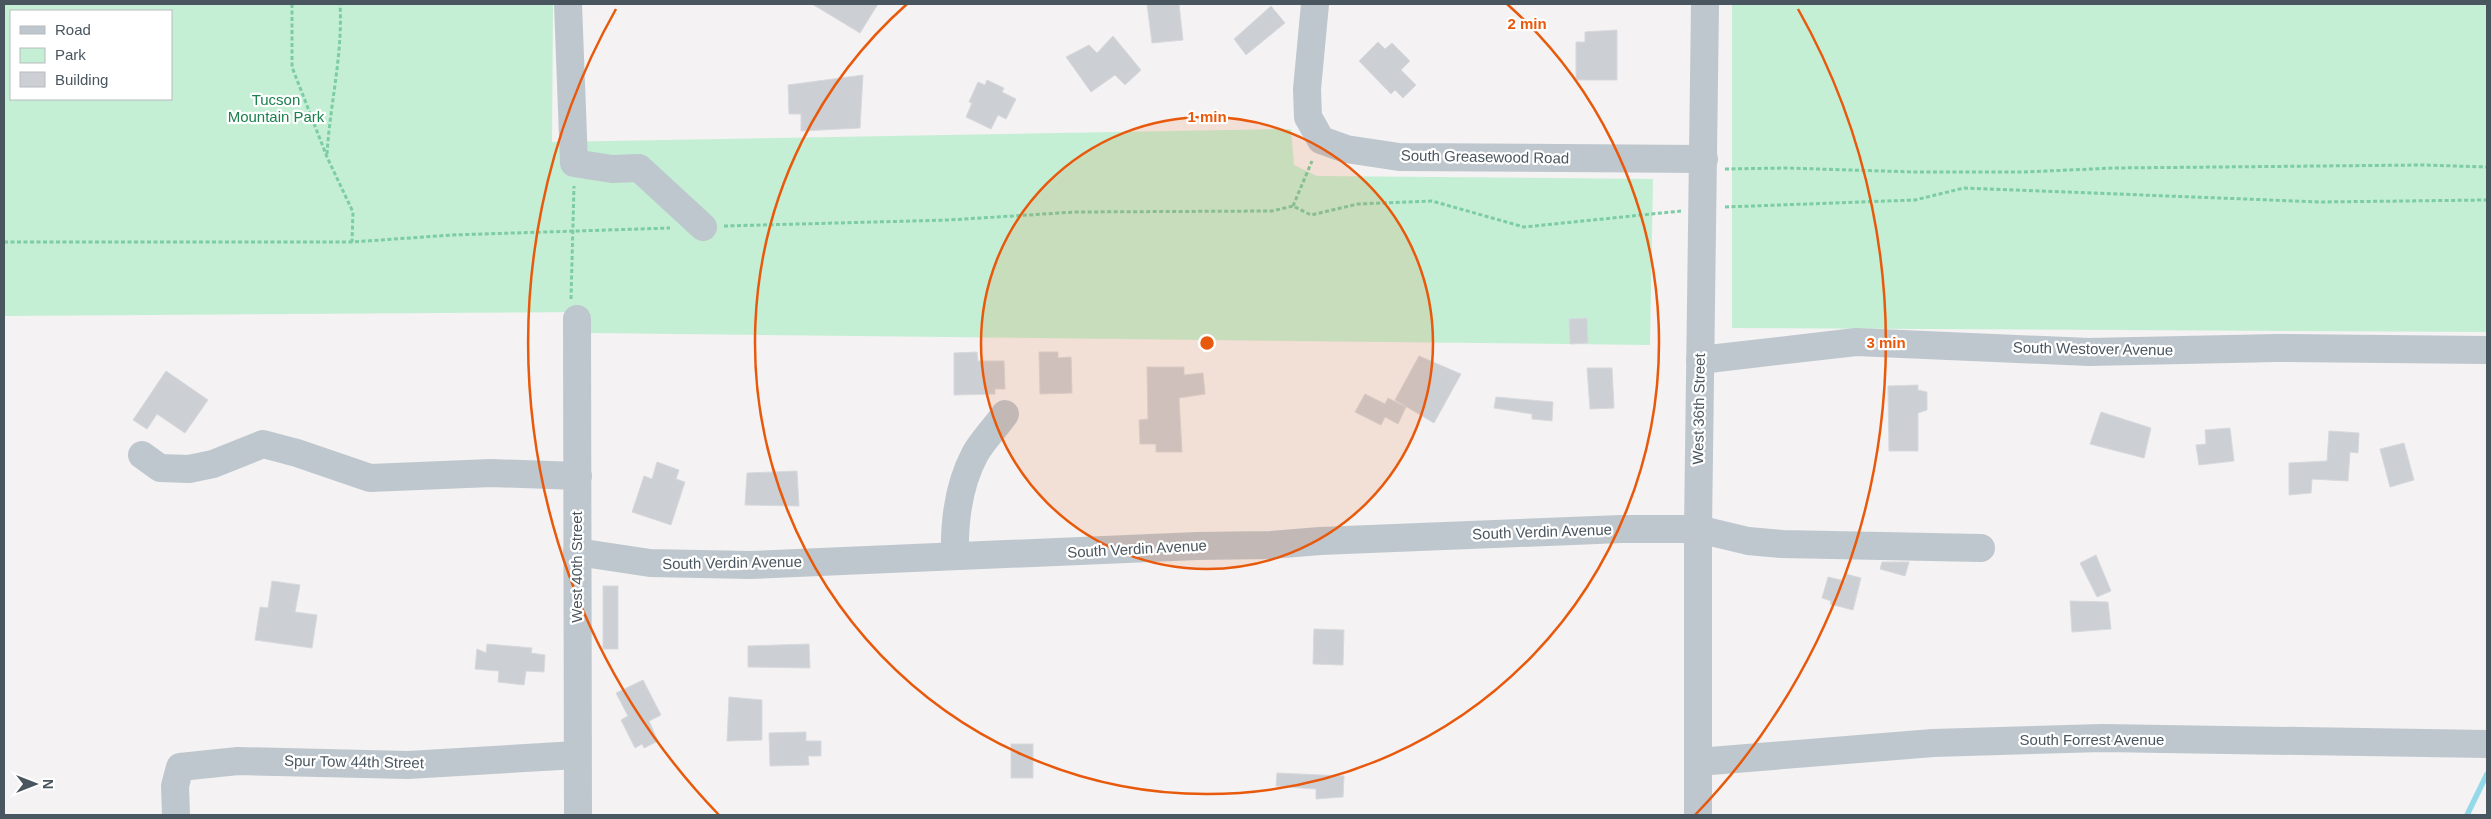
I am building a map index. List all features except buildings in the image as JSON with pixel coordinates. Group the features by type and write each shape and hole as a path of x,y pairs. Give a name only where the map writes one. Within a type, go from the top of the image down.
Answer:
{"street":[{"path":"568,4 574,162 612,169 639,168 703,227"},
{"path":"1315,4 1307,89 1308,117 1321,140"},
{"name":"West 36th Street","path":"1698,815 1698,529 1706,4"},
{"name":"South Greasewood Road","path":"1321,140 1346,149 1399,157 1704,164"},
{"name":"West 40th Street","path":"577,319 578,815"},
{"name":"South Westover Avenue","path":"1700,360 1856,342 2089,352 2277,348 2487,350"},
{"path":"955,556 954,528 960,490 976,454 1005,414"},
{"path":"142,455 160,468 190,469 213,464 264,444 297,453 370,478 491,473 578,476"},
{"name":"South Verdin Avenue","path":"577,552 680,565 750,565 1621,529 1698,529 1748,541 1782,544 1981,548"},
{"name":"South Forrest Avenue","path":"1698,762 1933,743 2102,738 2487,744"},
{"name":"Spur Tow 44th Street","path":"176,815 175,786 180,767 238,761 408,765 577,755"}],"path":[{"path":"292,4 292,67 327,157 353,212 352,242"},
{"path":"327,157 329,121 342,31 340,4"},
{"path":"1293,206 1321,140"},
{"path":"574,162 570,296 577,319"},
{"path":"1704,164 1914,172 2024,172 2114,168 2487,167"},
{"path":"4,242 352,242 452,235 573,230 950,220 1074,212 1272,211 1293,206 1311,215 1358,204 1432,201 1524,226 1753,205 1915,200 1964,188 2320,202 2487,200"}],"green space":[{"name":"Tucson Mountain Park","path":"4,4 553,4 552,142 1291,129 1294,165 1317,176 1653,179 1650,345 591,333 590,312 4,316"},
{"path":"1732,4 2487,4 2487,332 1732,328"}],"waterway":[{"path":"2467,815 2487,774"}]}
